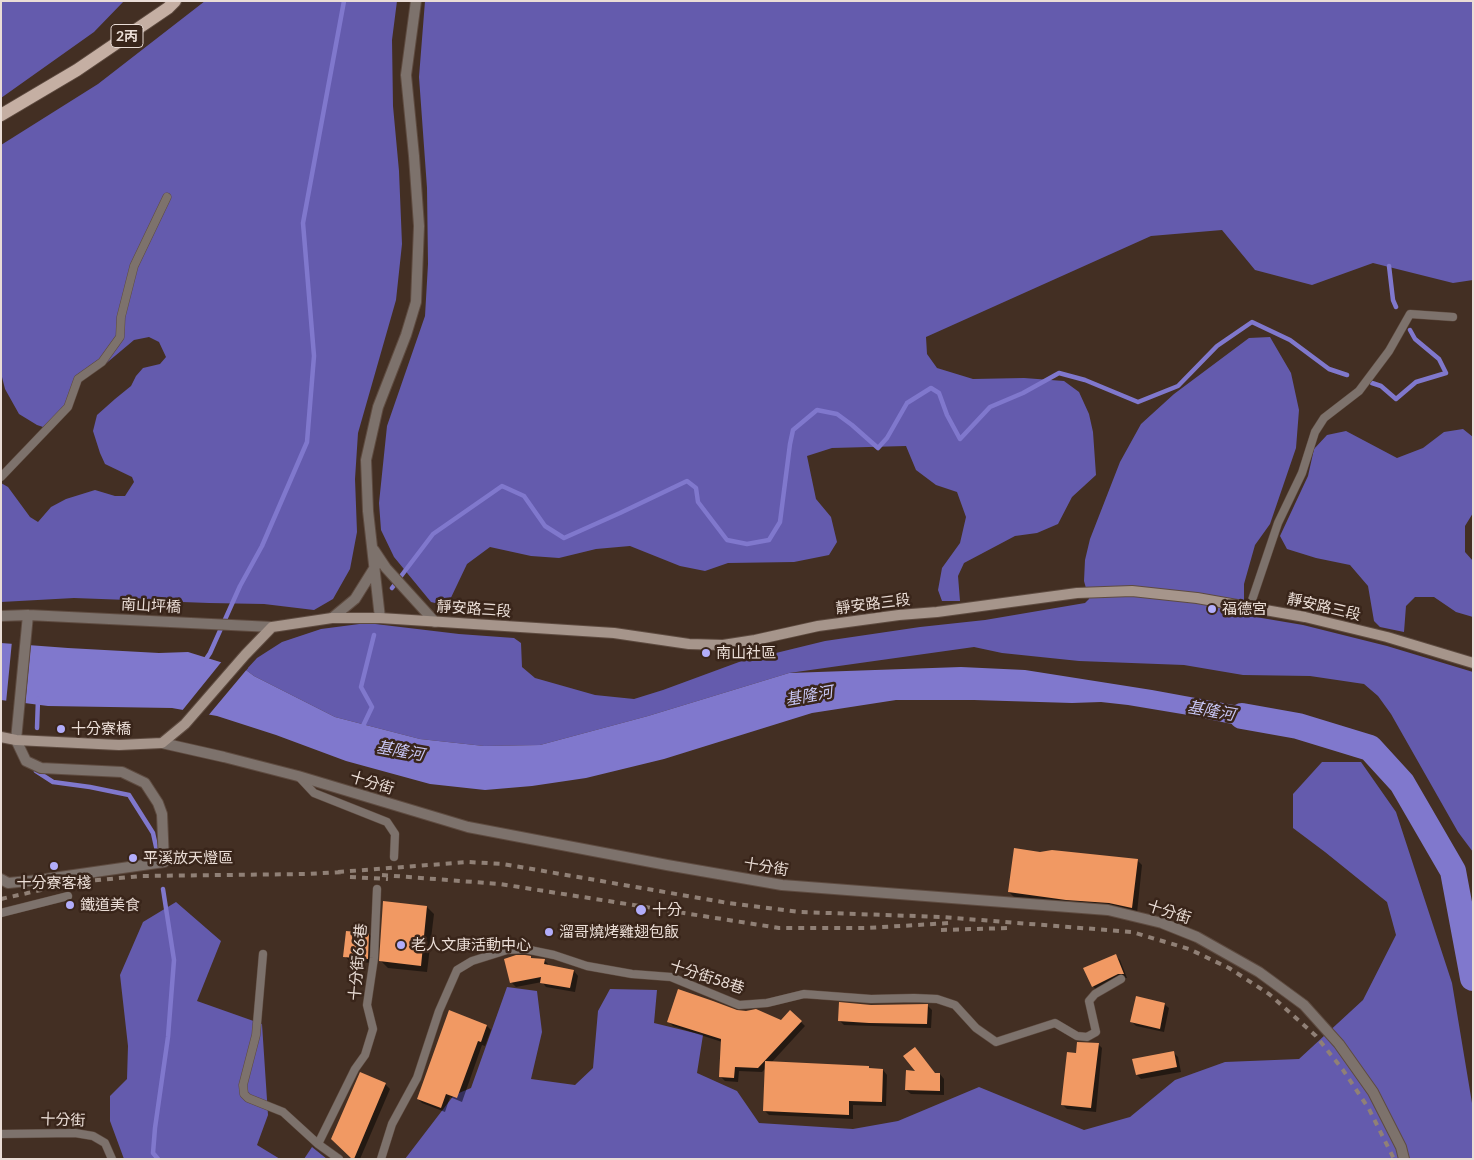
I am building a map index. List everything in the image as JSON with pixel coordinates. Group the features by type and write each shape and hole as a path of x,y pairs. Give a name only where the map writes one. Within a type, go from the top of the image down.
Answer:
{"main road":[{"name":"2丙","path":"1,115 77,70 168,8 175,1"},
{"name":"靜安路三段","path":"272,627 332,618 380,618 614,633 689,644 723,645 818,626 899,615 937,612 1077,593 1132,592 1197,598 1305,617 1473,663"},
{"path":"1,737 16,740 119,745 162,743 185,724 272,627"}],"street":[{"path":"380,618 368,511 366,460 378,407 406,335 416,302 419,226 406,75 416,1"},
{"path":"373,549 386,568 435,622"},
{"path":"332,618 355,599 375,567"},
{"path":"1,878 8,883 39,880 164,862 162,814 158,803 145,783 122,772 41,768 26,761 16,740 28,614"},
{"name":"南山坪橋","path":"1,616 28,614 272,627"},
{"name":"十分街","path":"162,743 298,776 468,827 658,864 782,886 1108,910 1162,923 1197,937 1259,972 1304,1005 1339,1044 1373,1092 1401,1147 1404,1159"}],"lane":[{"path":"1,477 68,407 78,379 102,362 120,337 121,317 134,266 167,197"},
{"path":"1250,606 1278,523 1302,473 1315,432 1324,418 1359,391 1389,351 1410,314 1453,317"},
{"path":"298,776 314,793 386,822 395,834 394,857"},
{"name":"十分街66巷","path":"318,1144 355,1069 365,1055 373,1029 366,1005 374,958 377,889"},
{"path":"1,913 68,896"},
{"name":"十分街58巷","path":"381,1159 392,1124 418,1078 439,1011 458,970 472,961 508,950 525,948 588,966 632,974 671,977 739,1005 767,1003 804,994 937,999 955,1005 976,1028 996,1042 1055,1023 1077,1036 1087,1037 1096,1032 1089,1001 1095,994 1121,979"},
{"path":"263,954 256,1035 243,1085 244,1094 248,1098 283,1112 318,1144 339,1159"},
{"name":"十分街","path":"1,1134 75,1133 93,1136 105,1143 112,1159"}],"shaded area":[{"path":"1,1 124,1 94,32 1,98"},
{"path":"205,1 397,1 392,40 393,106 399,171 402,244 396,300 358,433 355,479 357,532 350,569 333,599 314,610 264,604 74,598 1,602 1,483 8,487 30,517 38,522 51,507 66,499 95,490 115,496 125,496 134,482 132,477 105,464 93,431 97,415 131,386 143,368 160,364 166,357 159,342 149,337 134,340 103,366 74,382 65,406 43,427 19,414 5,389 1,373 1,145 98,84"},
{"path":"425,1 1473,1 1473,280 1453,283 1373,263 1312,285 1255,270 1222,230 1151,236 926,337 927,354 937,368 973,379 1024,378 1064,381 1079,392 1089,414 1093,432 1096,475 1072,497 1058,524 1037,533 1015,536 964,563 958,576 960,601 942,601 938,590 942,568 960,543 966,517 957,492 936,485 916,470 906,446 832,448 807,456 816,499 831,517 837,542 829,555 794,562 728,563 705,571 680,566 630,546 596,549 559,558 531,556 490,547 467,564 447,606 431,602 394,557 381,530 379,503 387,426 425,316 428,264 427,188 419,77"},
{"path":"1270,337 1291,373 1299,410 1296,448 1270,524 1255,545 1244,584 1244,615 1303,625 1387,646 1473,672 1473,852 1458,832 1391,714 1378,696 1364,684 1310,676 1243,675 1184,665 1079,661 1002,653 974,647 789,673 648,716 540,745 484,746 420,739 335,717 254,676 246,670 257,658 282,642 321,629 367,623 459,634 514,638 521,643 522,667 535,678 595,695 634,699 739,662 825,641 920,627 985,620 1085,603 1089,599 1084,581 1085,560 1090,539 1120,462 1141,424 1174,394 1249,338"},
{"path":"1463,429 1473,437 1473,513 1465,526 1465,552 1473,561 1473,617 1456,612 1434,597 1415,597 1406,606 1404,632 1380,627 1374,621 1368,586 1350,565 1316,558 1287,549 1280,536 1308,476 1314,449 1327,435 1346,431 1397,458 1423,448 1444,432"},
{"path":"1322,762 1361,762 1396,812 1452,983 1473,1109 1473,1159 405,1159 454,1095 471,1088 507,987 537,991 542,1032 531,1079 575,1085 593,1068 598,1011 610,989 657,990 654,1023 703,1035 697,1073 737,1091 759,1123 853,1129 898,1121 979,1087 1084,1130 1130,1117 1175,1080 1225,1062 1299,1059 1363,1000 1396,935 1387,902 1293,828 1293,794"},
{"path":"176,902 221,941 197,1001 262,1024 268,1115 257,1145 280,1159 124,1159 110,1121 110,1096 127,1079 128,1046 120,975 143,922"},
{"path":"312,1147 327,1159 304,1159"}],"water":[{"path":"1,643 159,653 188,652 246,670 254,676 335,717 420,739 484,746 540,745 648,716 789,673 961,667 1025,670 1152,690 1283,714 1274,730 1261,730 1188,715 1101,702 896,700 812,713 664,759 586,778 532,786 485,790 430,784 346,761 217,716 172,708 48,706 1,700"}],"pier":[{"path":"12,641 31,643 25,706 6,703"},
{"name":"十分寮橋","path":"223,660 248,668 207,717 181,712"}],"building":[{"path":"1014,848 1040,852 1052,850 1138,859 1132,908 1109,903 1066,900 1008,892"},
{"name":"老人文康活動中心","path":"383,901 427,906 421,966 379,961"},
{"path":"346,931 369,933 368,959 343,957"},
{"path":"1116,954 1124,974 1118,974 1092,987 1083,968"},
{"path":"516,955 545,959 544,964 574,970 570,988 540,983 541,977 510,983 504,959"},
{"path":"678,989 737,1010 756,1009 781,1020 790,1010 802,1021 758,1068 735,1067 734,1078 719,1077 721,1039 667,1022"},
{"path":"1136,996 1165,1003 1160,1029 1130,1022"},
{"path":"839,1002 871,1005 928,1004 927,1024 838,1021"},
{"path":"449,1010 487,1025 481,1042 478,1041 457,1098 446,1094 441,1108 417,1099"},
{"path":"1077,1042 1099,1043 1091,1108 1061,1105 1067,1052 1076,1053"},
{"path":"915,1047 935,1073 940,1073 940,1091 905,1090 906,1070 915,1071 903,1056"},
{"path":"1174,1051 1177,1067 1136,1075 1132,1059"},
{"path":"765,1061 869,1066 869,1068 883,1069 882,1102 849,1101 849,1115 763,1111"},
{"path":"360,1072 386,1083 354,1159 352,1159 331,1139"}],"waterway":[{"path":"204,662 210,653 240,586 262,546 307,442 314,356 303,223 344,1"},
{"path":"1389,266 1393,300 1396,307"},
{"path":"392,588 433,534 502,486 524,496 545,526 564,538 687,481 696,488 698,502 727,540 747,544 769,540 780,522 793,430 817,410 837,414 878,448 887,438 907,403 931,388 939,393 947,415 960,439 990,407 1023,393 1059,373 1085,380 1138,402 1178,386 1217,346 1252,322 1290,340 1329,369 1347,375"},
{"path":"1372,383 1381,386 1396,399 1416,382 1446,373 1439,359 1415,339 1410,330"},
{"path":"362,728 372,707 361,687 374,635"},
{"path":"37,728 38,699"},
{"name":"基隆河","path":"1242,716 1298,726 1370,748 1402,783 1453,871 1473,978"},
{"path":"36,771 53,782 129,795 153,833 157,851"},
{"path":"158,1159 153,1153 155,1128 168,1037 174,960 163,889"}],"railway":[{"path":"338,872 468,862 503,864 728,903 800,912 942,917 1132,932 1189,949 1229,968 1269,994 1316,1036 1343,1070 1369,1109 1394,1159"},
{"path":"1,899 76,882 142,876 344,872"},
{"path":"382,875 500,884 779,928 867,928 950,923"},
{"path":"350,877 388,879"},
{"path":"941,930 1009,928"}],"place":[{"name":"福德宮","path":"1212,609"},
{"name":"南山社區","path":"706,653"},
{"name":"十分寮橋","path":"61,729"},
{"name":"平溪放天燈區","path":"133,858"},
{"name":"十分寮客棧","path":"54,866"},
{"name":"鐵道美食","path":"70,905"},
{"name":"十分","path":"641,910"},
{"name":"溜哥燒烤雞翅包飯","path":"549,932"},
{"name":"老人文康活動中心","path":"401,945"}]}
